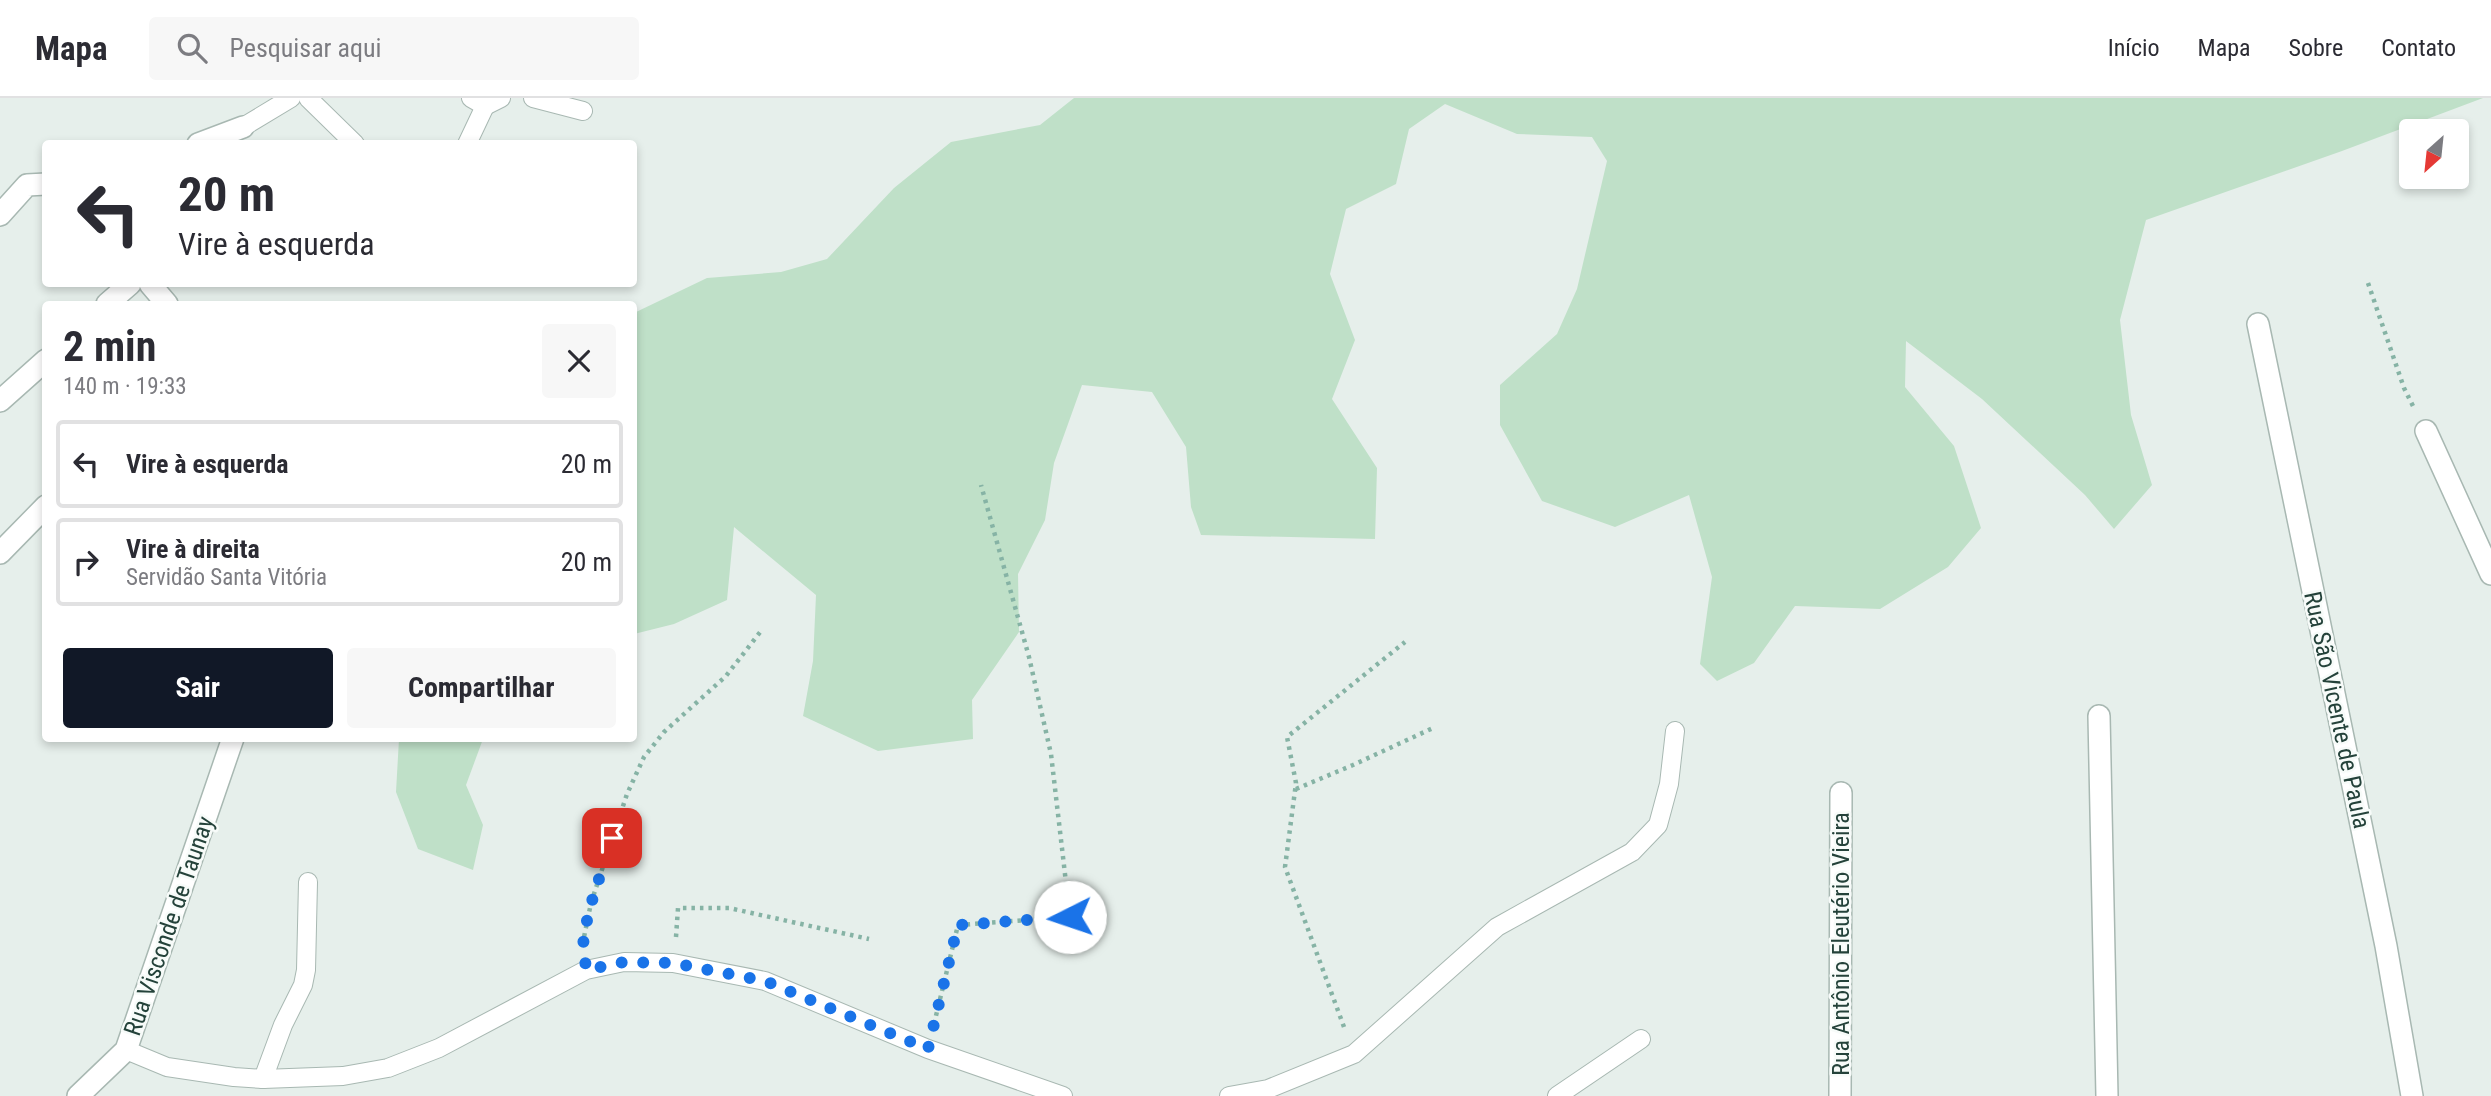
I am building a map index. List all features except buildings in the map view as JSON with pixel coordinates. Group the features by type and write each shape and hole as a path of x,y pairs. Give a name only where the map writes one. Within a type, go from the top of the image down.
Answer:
{"street":[{"path":"209,140 243,127"},
{"path":"0,215 27,185 42,184"},
{"path":"110,301 127,287"},
{"path":"153,287 164,301"},
{"name":"Rua São Vicente de Paula","path":"2258,324 2386,946 2413,1096"},
{"path":"0,401 42,364"},
{"path":"2426,431 2491,574"},
{"path":"0,553 42,510"},
{"path":"2099,716 2107,1096"},
{"name":"Rua Visconde de Taunay","path":"78,1096 126,1050 232,742"},
{"name":"Rua Antônio Eleutério Vieira","path":"1840,1096 1841,793"}],"lane":[{"path":"243,127 292,98"},
{"path":"308,98 351,140"},
{"path":"533,98 583,111"},
{"path":"469,140 486,101"},
{"path":"1229,1096 1268,1089 1354,1054 1497,928 1632,852 1658,825 1669,784 1675,731"},
{"path":"263,1079 283,1026 303,985 306,970 308,882"},
{"path":"126,1050 167,1067 234,1077 263,1079 343,1076 387,1068 439,1048 586,970 624,962 673,963 765,981 928,1049 1063,1096"},
{"path":"1557,1096 1641,1039"}],"path":[{"path":"2368,283 2404,388 2426,431"},
{"path":"928,1049 958,925 1070,917 1051,754 1029,657 981,485"},
{"path":"586,970 583,937 591,904 627,794 644,757 664,732 726,676 761,631"},
{"path":"1354,1054 1285,867 1296,783 1287,737 1405,642"},
{"path":"1295,789 1433,728"},
{"path":"678,908 729,908 869,939"}],"green space":[{"path":"1074,98 2483,98 2427,119 2399,119 2399,130 2146,220 2120,320 2131,415 2152,485 2114,529 2085,495 1982,399 1906,341 1905,387 1954,446 1981,528 1948,567 1880,609 1795,606 1754,663 1717,681 1700,664 1712,577 1689,495 1615,527 1542,501 1500,425 1500,385 1557,334 1577,289 1607,161 1592,137 1517,134 1445,104 1409,129 1396,184 1346,209 1330,274 1355,340 1332,399 1377,468 1375,539 1201,535 1191,507 1186,447 1152,392 1082,385 1054,463 1045,520 1018,574 1019,632 972,700 973,739 878,751 803,716 813,661 816,595 734,527 727,600 674,624 637,633 637,312 707,278 781,272 827,259 894,188 951,142 1040,125"},
{"path":"399,742 482,742 466,785 483,825 473,870 418,849 396,792"}],"route":[{"path":"612,838 583,937 586,970 624,962 673,963 765,981 928,1049 958,925 1070,917"}]}
